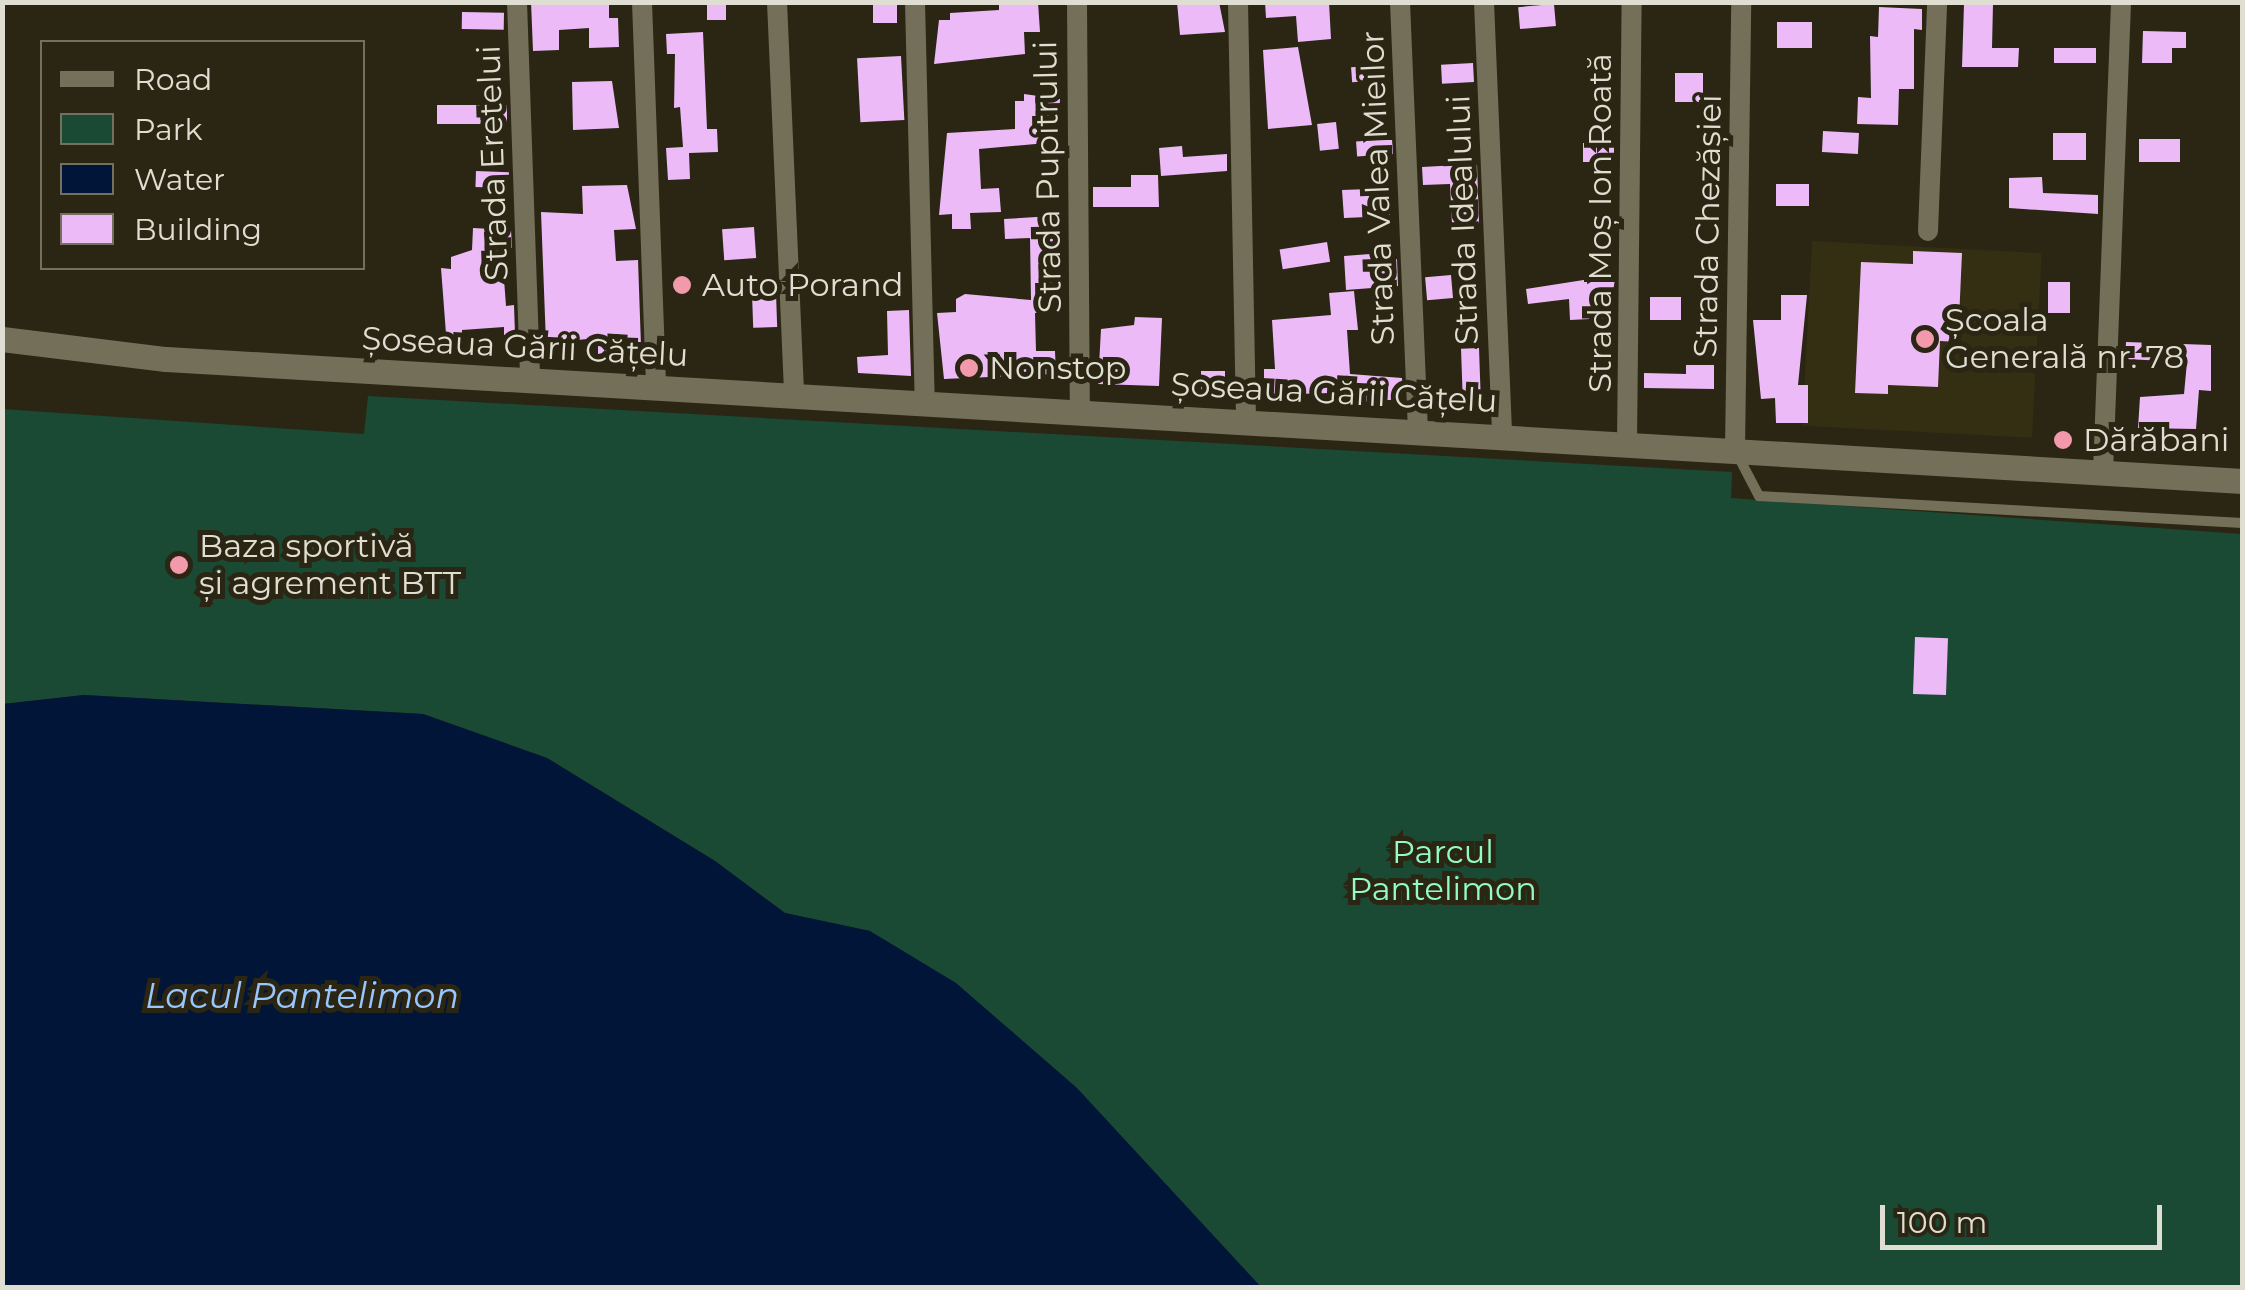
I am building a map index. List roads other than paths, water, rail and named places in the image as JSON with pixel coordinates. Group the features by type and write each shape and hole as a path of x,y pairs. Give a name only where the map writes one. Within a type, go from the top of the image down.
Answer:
{"main road":[{"name":"Șoseaua Gării Cățelu","path":"2,339 118,356 2242,481"}],"street":[{"name":"Strada Eretelui","path":"517,2 530,380"},
{"path":"642,2 656,388"},
{"path":"777,2 794,396"},
{"path":"914,2 926,402"},
{"name":"Strada Pupitrului","path":"1076,2 1080,412"},
{"path":"1238,2 1246,420"},
{"name":"Strada Valea Mieilor","path":"1400,2 1418,430"},
{"name":"Strada Idealului","path":"1484,2 1502,436"},
{"name":"Strada Moș Ion Roată","path":"1627,443 1632,2"},
{"name":"Strada Chezășiei","path":"1735,450 1741,2"},
{"path":"1928,231 1937,2"},
{"path":"2103,472 2121,2"}],"lane":[{"path":"1735,450 1759,496 2242,524"}],"water":[{"name":"Lacul Pantelimon","path":"84,695 423,714 547,758 715,861 785,913 870,931 956,983 1077,1088 1261,1287 3,1287 3,704"}],"place":[{"name":"Auto Porand","path":"682,285"},
{"name":"Școala Generală nr. 78","path":"1925,339"},
{"name":"Nonstop","path":"969,368"},
{"name":"Dărăbani","path":"2063,440"},
{"name":"Baza sportivă și agrement BTT","path":"179,565"}],"park label":[{"name":"Parcul Pantelimon","path":"1443,872"}]}
